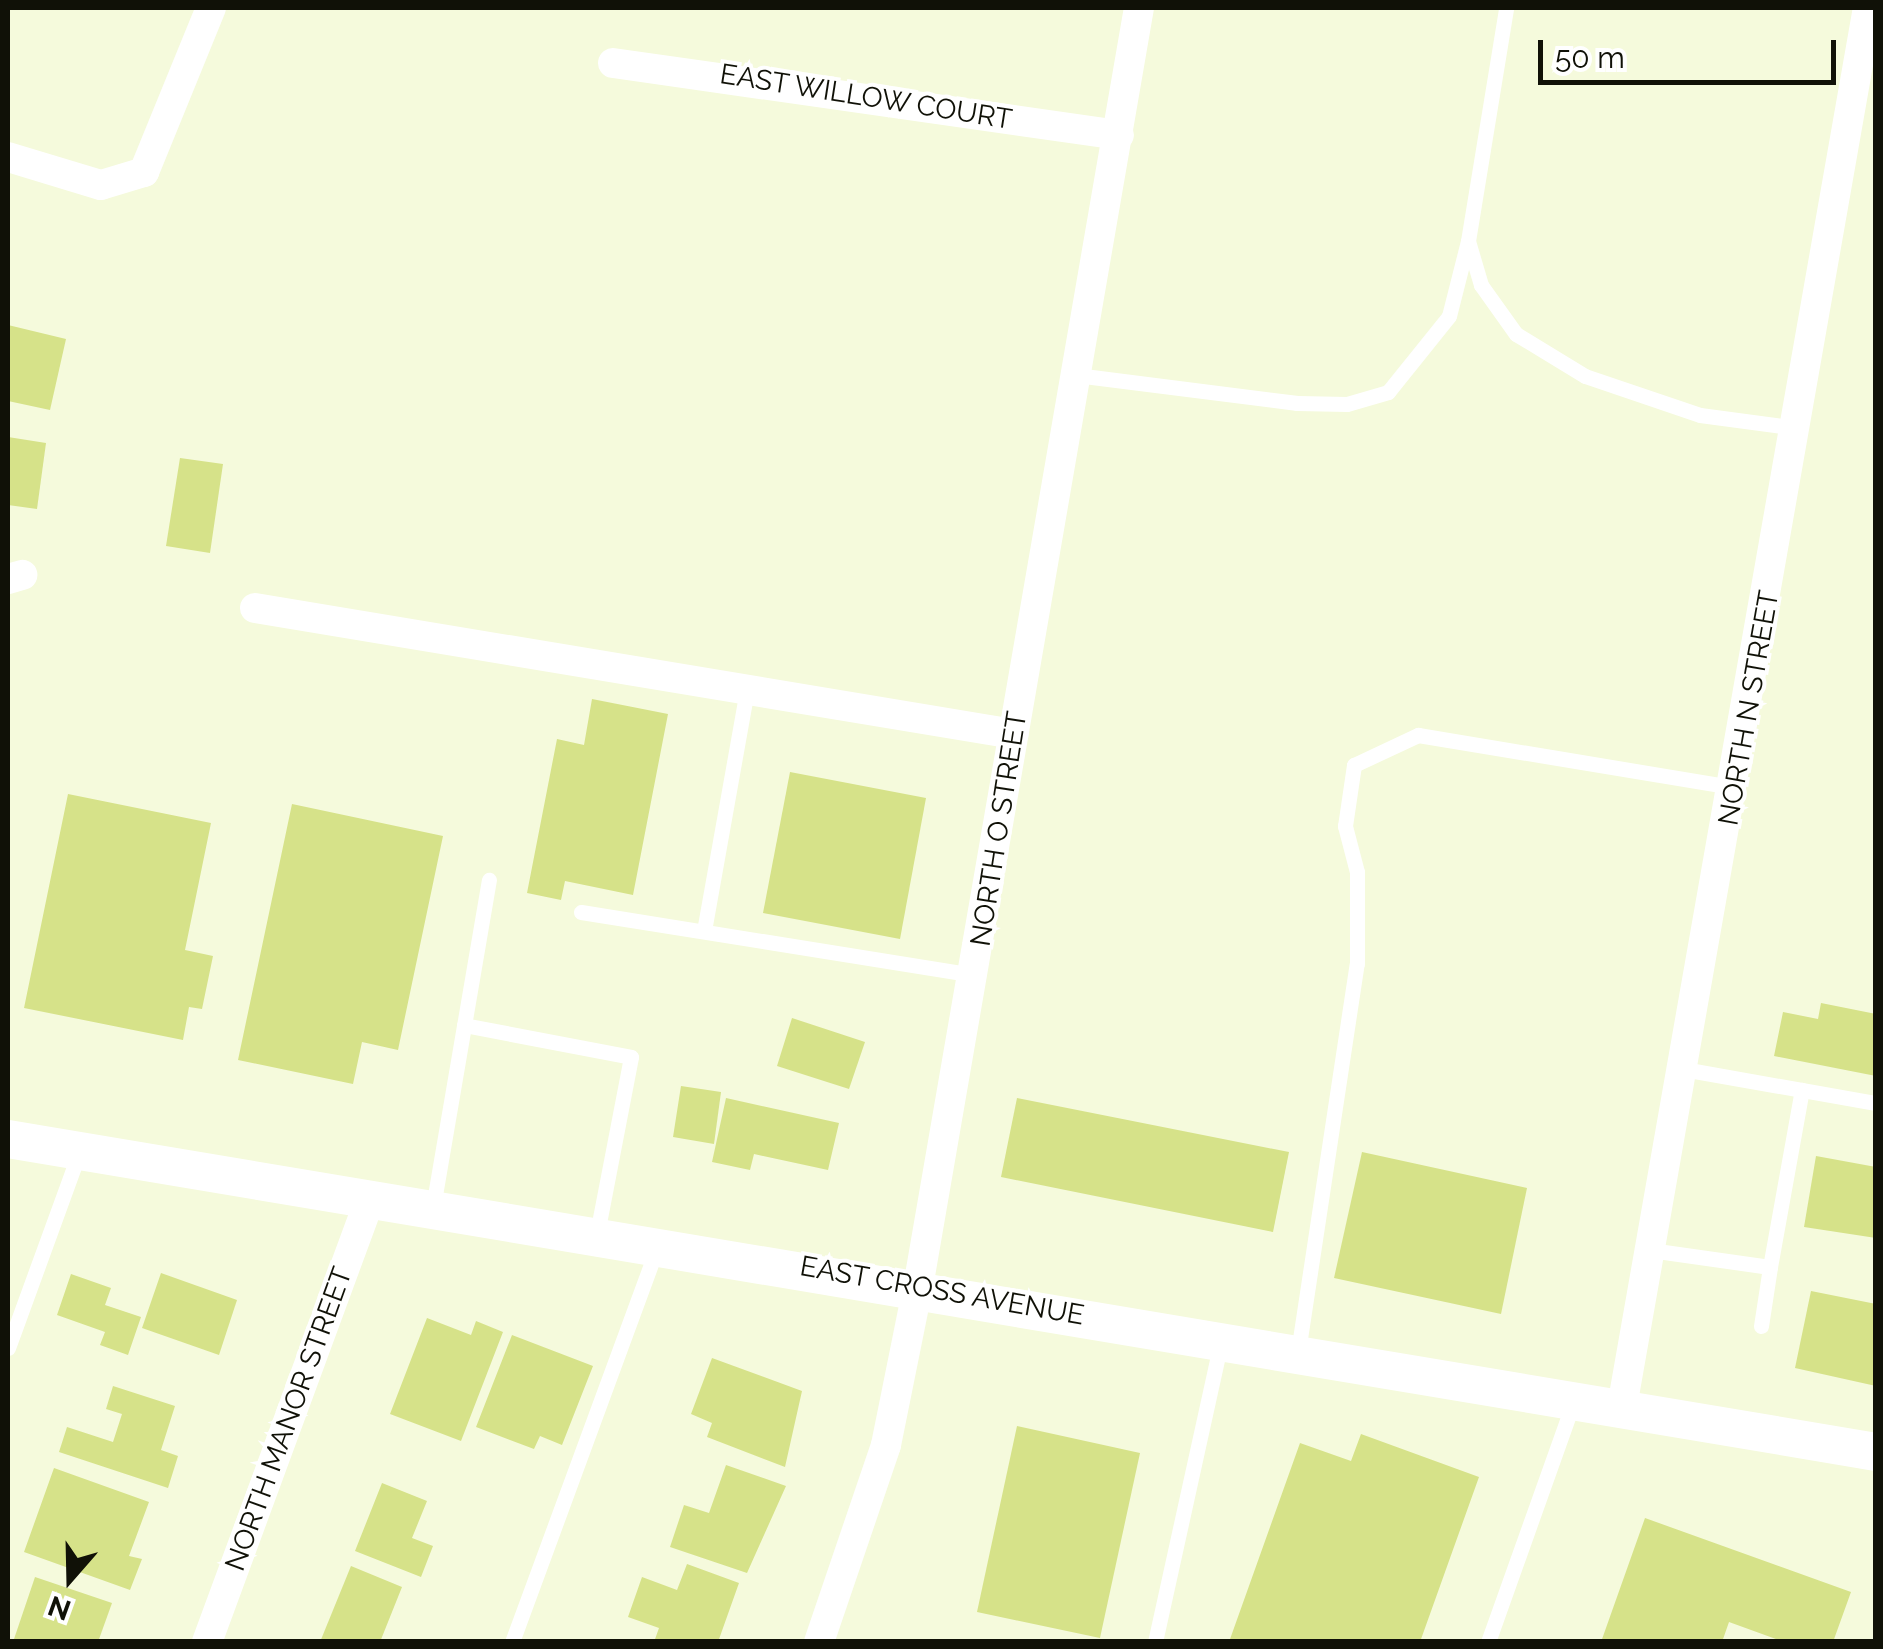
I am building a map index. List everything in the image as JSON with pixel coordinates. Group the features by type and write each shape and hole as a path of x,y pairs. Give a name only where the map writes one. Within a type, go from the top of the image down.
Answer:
{"street":[{"path":"8,158 77,182 122,184 157,153 211,8"},
{"name":"NORTH O STREET","path":"818,1642 886,1445 918,1287 976,975 1139,8"},
{"name":"NORTH N STREET","path":"1622,1407 1735,788 1868,8"},
{"name":"EAST WILLOW COURT","path":"613,63 1119,135"},
{"path":"254,608 1014,734"},
{"name":"EAST CROSS AVENUE","path":"8,1138 918,1287 1876,1452"},
{"name":"NORTH MANOR STREET","path":"207,1642 371,1196"}],"lane":[{"path":"1076,375 1297,403 1347,404 1388,392 1449,316 1468,241 1506,8"},
{"path":"1468,241 1481,285 1516,334 1585,376 1700,415 1798,428"},
{"path":"704,931 746,689"},
{"path":"1298,1352 1358,964 1357,872 1344,826 1354,764 1418,736 1735,788"},
{"path":"432,1207 489,880"},
{"path":"581,912 976,975"},
{"path":"464,1026 631,1057 597,1234"},
{"path":"1683,1070 1876,1103"},
{"path":"1761,1326 1802,1090"},
{"path":"8,1348 81,1148"},
{"path":"512,1642 659,1244"},
{"path":"1650,1250 1770,1267"},
{"path":"1155,1642 1222,1339"},
{"path":"1488,1642 1574,1400"}],"building":[{"path":"8,325 66,339 50,410 8,401"},
{"path":"8,437 46,443 37,509 8,505"},
{"path":"180,458 223,464 210,553 166,546"},
{"path":"592,699 668,714 633,895 565,881 561,900 527,893 557,739 584,745"},
{"path":"790,772 926,798 900,939 763,913"},
{"path":"68,794 211,823 185,950 213,956 202,1009 189,1007 183,1040 24,1008"},
{"path":"292,804 443,836 398,1050 362,1042 353,1084 238,1060"},
{"path":"1821,1003 1876,1014 1876,1076 1774,1056 1783,1012 1818,1019"},
{"path":"792,1018 865,1042 849,1089 777,1066"},
{"path":"681,1086 721,1092 714,1144 673,1137"},
{"path":"726,1098 839,1123 828,1170 754,1154 750,1170 712,1162"},
{"path":"1017,1098 1289,1152 1273,1232 1001,1177"},
{"path":"1362,1152 1527,1188 1501,1314 1334,1278"},
{"path":"1816,1156 1876,1167 1876,1238 1804,1227"},
{"path":"161,1273 237,1300 219,1355 142,1328"},
{"path":"71,1274 111,1288 105,1305 141,1317 128,1355 100,1345 105,1332 57,1315"},
{"path":"1811,1291 1876,1304 1876,1386 1795,1368"},
{"path":"427,1318 471,1335 476,1321 503,1332 461,1441 390,1414"},
{"path":"512,1335 593,1366 562,1445 540,1436 534,1449 476,1427"},
{"path":"712,1358 802,1391 785,1467 707,1437 712,1423 691,1414"},
{"path":"113,1386 175,1406 161,1450 178,1456 168,1488 59,1452 67,1427 113,1442 122,1414 106,1409"},
{"path":"1017,1426 1140,1453 1100,1638 977,1612"},
{"path":"1361,1434 1479,1477 1420,1642 1229,1642 1300,1443 1351,1461"},
{"path":"726,1465 786,1486 747,1573 670,1547 684,1505 709,1513"},
{"path":"54,1468 149,1502 129,1556 142,1559 130,1590 24,1552"},
{"path":"382,1483 427,1501 412,1538 433,1546 421,1577 355,1551"},
{"path":"1645,1518 1851,1592 1833,1642 1784,1642 1729,1622 1722,1642 1601,1642"},
{"path":"687,1564 739,1583 718,1642 654,1642 659,1628 628,1617 642,1577 677,1590"},
{"path":"351,1566 402,1587 380,1642 320,1642"},
{"path":"35,1577 112,1603 98,1642 13,1642"}]}
